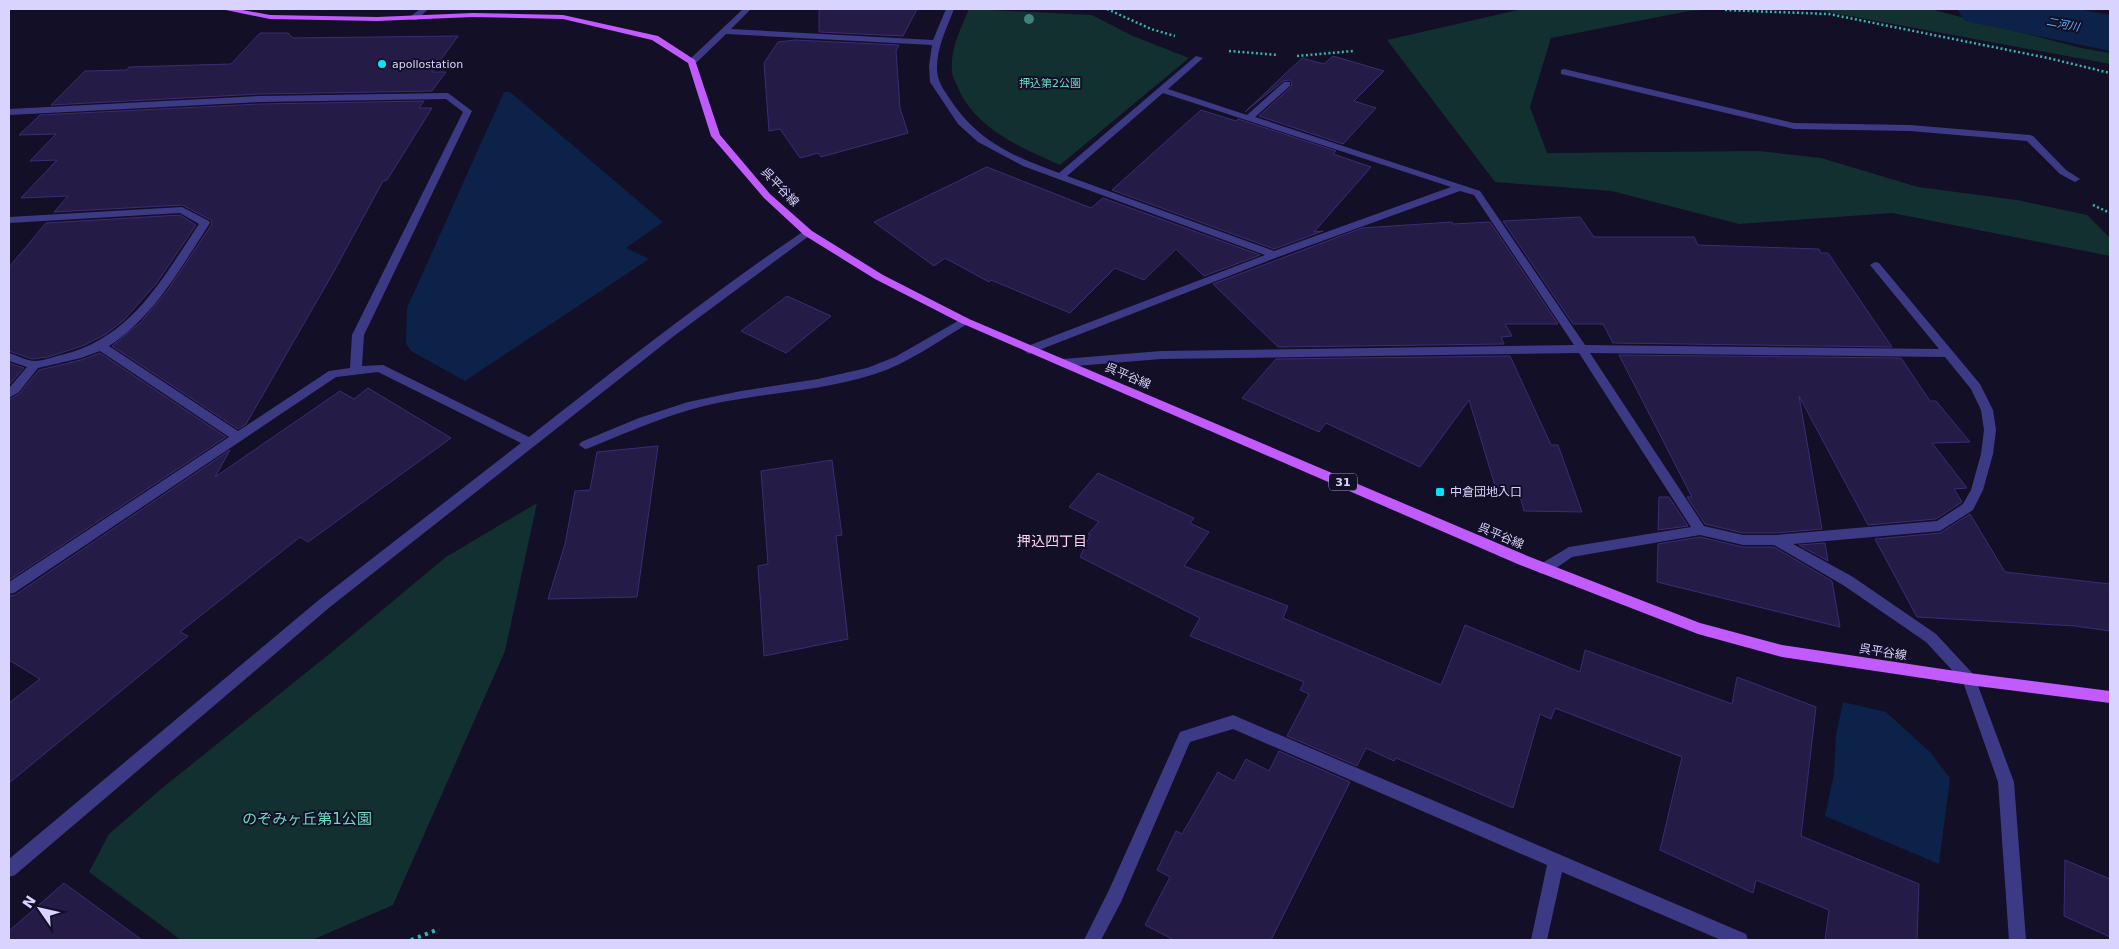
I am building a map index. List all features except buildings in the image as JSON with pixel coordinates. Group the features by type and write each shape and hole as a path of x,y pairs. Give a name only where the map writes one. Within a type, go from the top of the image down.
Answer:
{"main road":[{"path":"225,9 270,17 377,19 473,15 563,17 655,38 692,62"},
{"name":"呉平谷線","path":"692,62 716,136 767,196 808,233 879,277 965,321 1029,350 1544,569 1698,628 1782,651 1969,680 2110,697"}],"street":[{"path":"414,18 424,9"},
{"path":"692,62 747,9"},
{"path":"950,9 936,43 932,66 934,82 961,122 981,140 999,151 1060,176 1274,256"},
{"path":"724,31 936,43"},
{"path":"1060,176 1199,58"},
{"path":"1564,72 1794,126 1910,128 2030,138 2063,172 2074,179"},
{"path":"1249,118 1288,84"},
{"path":"1163,90 1477,193 1582,348 1700,530"},
{"path":"9,112 260,99 448,96 468,111 358,335 356,370"},
{"path":"1029,350 1274,256 1462,188"},
{"path":"9,220 182,210 205,223 157,294 120,333 101,346 34,365 9,357"},
{"path":"9,869 324,603 670,333 765,262 808,233"},
{"path":"1544,569 1569,552 1700,530 1743,540 1776,540 1940,526 1968,507 1978,490 1987,454 1990,430 1988,410 1976,387 1874,265"},
{"path":"585,445 630,426 700,402 857,375 911,354 965,321"},
{"path":"101,346 238,437"},
{"path":"1063,363 1161,355 1582,348 1948,353"},
{"path":"9,394 15,390 34,365"},
{"path":"9,589 333,374 379,368 530,442"},
{"path":"1776,540 1848,581 1931,638 1969,680 2006,782 2018,940"},
{"path":"1092,940 1115,896 1185,738 1233,722 1740,940"},
{"path":"1539,940 1556,861"}],"path":[{"path":"1725,10 1829,14 2048,58 2110,73"},
{"path":"411,940 439,929"}],"green space":[{"name":"押込第2公園","path":"969,9 1092,15 1133,36 1189,58 1060,165 1000,135 974,113 964,100 953,77 952,63 957,39"},
{"path":"1522,9 1721,9 1689,11 1551,38 1530,107 1547,153 1759,151 1821,158 1918,187 2017,200 2087,215 2110,238 2110,256 1892,213 1739,224 1612,191 1495,182 1387,40"},
{"path":"1812,9 1930,9 2081,48 2110,53 2110,64"},
{"name":"のぞみヶ丘第1公園","path":"537,503 505,651 393,905 312,940 181,940 89,872 109,834 161,789 333,651 446,557"}],"water":[{"path":"504,92 510,92 663,222 626,248 649,259 465,381 411,351 406,344 407,308"},
{"path":"1843,702 1886,712 1930,752 1950,778 1939,864 1825,816 1834,774 1836,735"}],"waterway":[{"name":"二河川","path":"1986,9 2110,33"}],"place":[{"name":"apollostation","path":"382,64"},
{"name":"中倉団地入口","path":"1440,492"}],"district":[{"name":"押込四丁目","path":"1052,541"}]}
